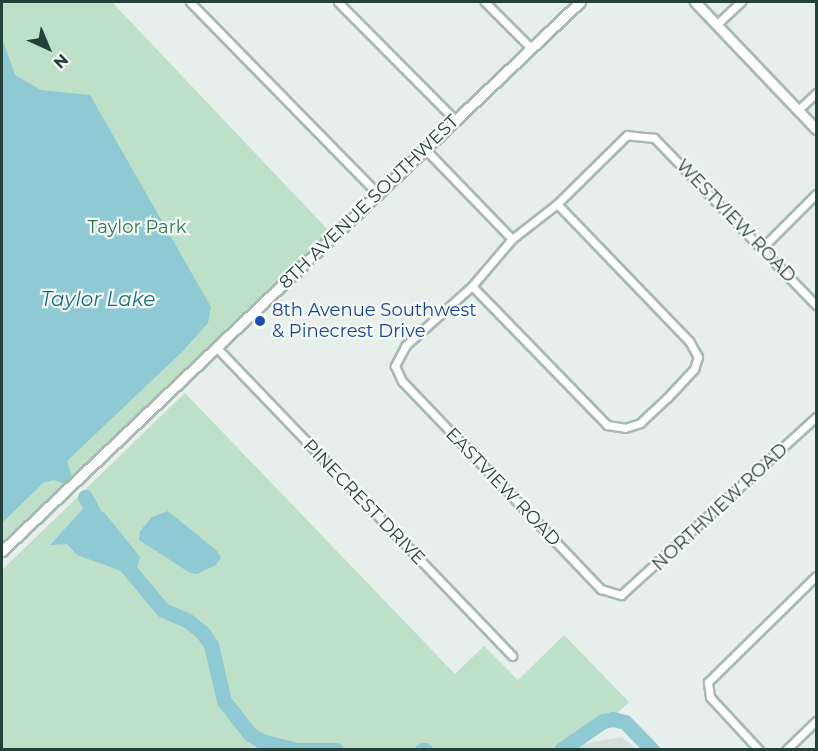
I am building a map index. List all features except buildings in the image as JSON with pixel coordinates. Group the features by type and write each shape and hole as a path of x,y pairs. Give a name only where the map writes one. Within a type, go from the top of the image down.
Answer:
{"street":[{"path":"190,2 378,194"},
{"path":"338,2 455,120"},
{"path":"485,2 531,48"},
{"name":"8TH AVENUE SOUTHWEST","path":"2,551 580,2"},
{"path":"696,2 816,129"},
{"path":"717,24 741,2"},
{"path":"798,110 816,93"},
{"name":"WESTVIEW ROAD","path":"557,204 627,135 654,138 816,305"},
{"path":"425,149 512,239"},
{"path":"762,248 816,194"},
{"path":"557,204 689,341 698,357 694,369 640,423 625,428 607,425 472,286 512,239 557,204"},
{"name":"EASTVIEW ROAD","path":"472,286 406,345 395,366 402,381 601,588 621,595"},
{"name":"PINECREST DRIVE","path":"216,347 512,656"},
{"name":"NORTHVIEW ROAD","path":"621,595 816,417"},
{"path":"759,750 710,697 708,682 816,576"},
{"path":"786,750 816,721"}],"shaded area":[{"path":"622,737 636,749 579,749 587,743"}],"green space":[{"name":"Taylor Park","path":"2,2 112,2 329,231 2,543"},
{"path":"185,393 455,674 484,646 518,680 564,635 629,702 579,749 2,750 2,570"}],"water":[{"name":"Taylor Lake","path":"2,38 15,75 41,90 90,95 211,307 208,323 183,351 67,461 72,477 65,484 54,480 43,483 2,523"},
{"path":"83,509 104,512 140,557 135,576 77,555 67,544 50,545"},
{"path":"168,511 217,551 221,558 216,565 197,574 190,573 139,540 140,531 152,517"}],"waterway":[{"path":"85,497 102,529"},
{"path":"122,561 163,610 187,620 203,633 211,645 224,701 250,734 261,741 296,750"},
{"path":"561,750 603,721 613,719 625,722 652,750"},
{"path":"299,750 336,750"}],"place":[{"name":"8th Avenue Southwest & Pinecrest Drive","path":"260,321"}]}
